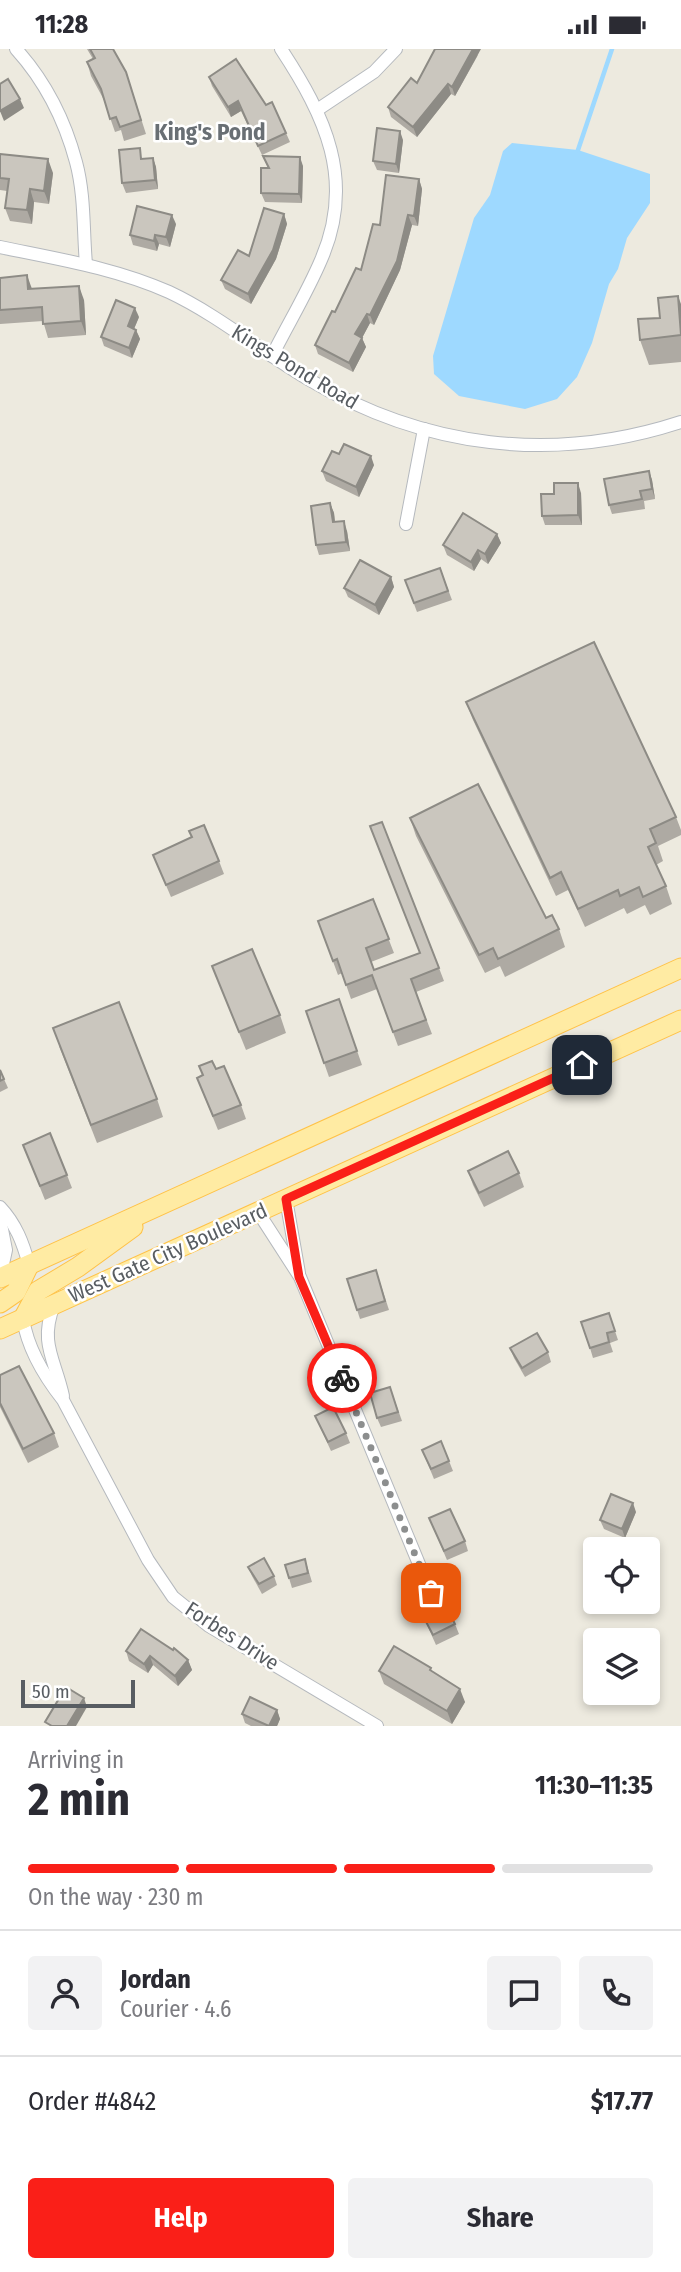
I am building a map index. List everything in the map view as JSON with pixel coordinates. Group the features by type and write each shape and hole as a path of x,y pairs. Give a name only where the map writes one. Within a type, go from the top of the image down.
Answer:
{"main road":[{"path":"0,1278 681,968"},
{"name":"West Gate City Boulevard","path":"0,1329 681,1020"},
{"path":"23,1319 32,1299 45,1285 78,1267 168,1202"},
{"path":"0,1303 16,1291 29,1265"}],"street":[{"path":"16,49 50,95 76,162 86,264"},
{"path":"272,356 322,259 332,224 336,193 334,162 327,132 309,92 281,49"},
{"path":"317,110 374,72 396,49"},
{"name":"Kings Pond Road","path":"0,247 126,274 172,294 352,403 424,429 469,440 520,446 570,445 621,439 681,422"},
{"path":"406,524 424,429"},
{"path":"286,1199 299,1277"},
{"path":"0,1207 12,1220 29,1265"},
{"path":"258,1212 299,1277 431,1593"},
{"path":"0,1219 6,1250 0,1278"},
{"name":"Forbes Drive","path":"54,1305 46,1335 63,1400"},
{"name":"Forbes Drive","path":"23,1319 26,1339 48,1381 63,1400 148,1560 173,1597 209,1626 377,1726"}],"water":[{"path":"512,143 578,150 650,174 650,203 627,238 618,269 609,284 592,343 577,377 557,399 525,409 459,396 434,374 433,356 474,218 490,195 503,151"}],"building":[{"path":"90,49 113,49 126,72 141,120 120,127 116,117 110,119 101,89 87,62 95,58"},
{"path":"435,49 473,49 452,87 448,84 413,127 388,107 411,78 417,83"},
{"path":"236,59 266,105 272,102 286,133 258,146 238,101 228,107 209,77"},
{"path":"8,79 20,99 0,111 0,84"},
{"path":"377,128 400,131 396,164 373,161"},
{"path":"140,148 141,159 153,158 155,180 122,183 119,150"},
{"path":"0,154 48,159 44,191 30,189 27,210 5,208 9,179 0,178"},
{"path":"263,156 300,157 299,194 261,193 261,168 269,168"},
{"path":"386,175 419,179 414,216 408,215 397,261 370,315 367,314 355,334 362,338 349,363 315,345 332,311 335,312 356,268 361,270 373,224 380,225"},
{"path":"137,206 172,215 166,237 155,235 154,241 130,235"},
{"path":"264,208 284,214 273,250 248,294 221,280 238,250 249,256"},
{"path":"27,275 28,289 79,286 81,321 43,324 42,307 0,310 0,278"},
{"path":"678,296 681,335 640,340 638,319 660,318 658,298"},
{"path":"116,300 135,308 128,326 136,330 129,348 101,337"},
{"path":"344,444 371,456 356,487 322,471 332,451 339,454"},
{"path":"649,471 652,489 640,491 642,499 609,505 604,479"},
{"path":"554,483 578,483 578,515 542,516 541,494 554,494"},
{"path":"330,503 333,522 344,521 346,542 316,545 311,506"},
{"path":"463,513 497,534 485,554 478,550 471,562 443,545"},
{"path":"360,560 391,577 375,605 344,588"},
{"path":"440,568 448,591 414,603 405,580"},
{"path":"594,642 676,817 650,829 656,843 648,847 666,886 643,897 639,887 620,896 618,890 578,909 561,872 550,878 466,702"},
{"path":"478,784 546,918 552,915 559,929 498,959 493,948 479,955 410,818"},
{"path":"382,822 439,968 411,979 426,1020 393,1032 372,975 346,985 337,959 333,961 318,921 373,899 389,939 366,948 374,970 420,953 370,826"},
{"path":"204,825 219,861 166,885 153,855 192,837 189,831"},
{"path":"252,949 280,1015 239,1032 212,966"},
{"path":"339,999 357,1051 324,1063 306,1011"},
{"path":"119,1002 157,1099 91,1125 53,1028"},
{"path":"212,1061 216,1069 224,1066 241,1105 213,1116 197,1078 203,1075 199,1066"},
{"path":"50,1133 67,1175 40,1186 23,1145"},
{"path":"508,1151 519,1173 479,1193 468,1171"},
{"path":"376,1270 385,1301 357,1310 347,1279"},
{"path":"609,1313 615,1331 607,1333 609,1342 590,1348 581,1322"},
{"path":"537,1333 548,1352 522,1368 510,1348"},
{"path":"19,1366 54,1433 23,1449 0,1403 0,1375"},
{"path":"390,1387 398,1412 377,1418 370,1393"},
{"path":"333,1407 346,1433 328,1442 315,1416"},
{"path":"441,1441 449,1461 431,1469 422,1450"},
{"path":"611,1494 633,1503 622,1529 600,1520"},
{"path":"450,1509 465,1541 444,1551 429,1518"},
{"path":"264,1558 274,1576 259,1584 248,1567"},
{"path":"305,1559 308,1573 289,1578 285,1565"},
{"path":"446,1606 455,1624 433,1635 424,1618"},
{"path":"141,1629 173,1650 174,1648 188,1660 175,1676 150,1656 144,1664 126,1651"},
{"path":"394,1646 460,1689 447,1711 379,1671"},
{"path":"66,1687 84,1698 67,1726 52,1726 45,1722"},
{"path":"250,1697 277,1710 269,1726 242,1714"}],"waterway":[{"path":"578,150 612,49"}],"way so far":[{"path":"342,1378 431,1593"}],"district":[{"name":"King's Pond","path":"210,132"}],"route":[{"path":"342,1378 299,1277 286,1199 582,1065"}]}
